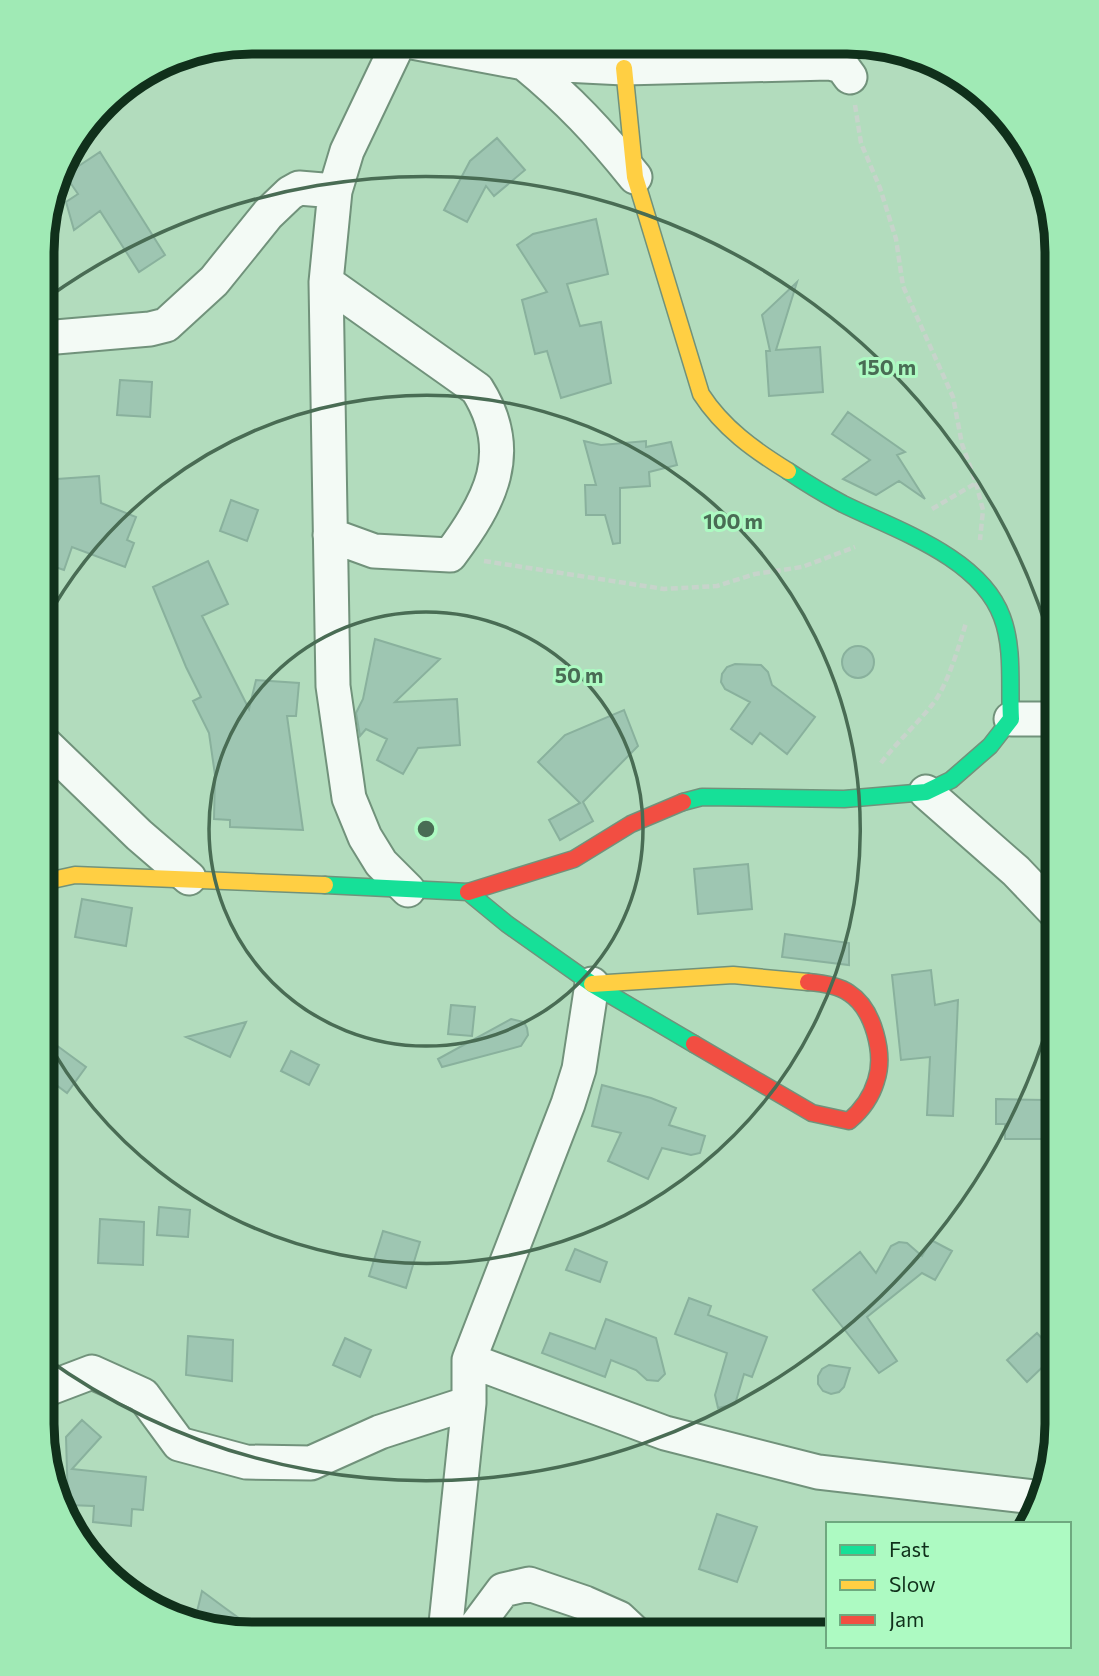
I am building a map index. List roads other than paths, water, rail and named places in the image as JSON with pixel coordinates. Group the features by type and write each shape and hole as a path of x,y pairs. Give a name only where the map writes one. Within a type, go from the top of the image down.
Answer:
{"street":[{"path":"394,54 347,151 335,191 326,282 330,536 333,686 349,797 365,837 381,863 408,890"},
{"path":"474,54 524,63 624,68 829,63 842,66 850,77"},
{"path":"524,63 599,132 635,177"},
{"path":"54,880 75,875 190,878 468,892 575,859 631,824 674,805 702,797 844,799 926,792 951,780 990,746 1012,719 1007,640 1001,614 980,584 960,564 932,546 820,491 737,435 718,418 701,394 635,177 624,68"},
{"path":"54,337 150,330 166,325 214,281 268,214 290,193 307,187 335,191"},
{"path":"326,282 477,389 488,407 495,431 496,462 488,498 472,526 450,555 374,551 330,536"},
{"path":"1012,719 1045,719"},
{"path":"54,753 139,835 190,878"},
{"path":"926,792 1016,872 1044,901"},
{"path":"468,892 508,925 592,984 812,1113 849,1121 863,1109 877,1080 878,1042 869,1014 850,993 823,983 733,975 592,984"},
{"path":"446,1622 469,1403 470,1360 568,1104 579,1069 592,984"},
{"path":"470,1360 665,1433 818,1472 1031,1497"},
{"path":"54,1387 92,1373 143,1395 179,1444 246,1462 311,1463 380,1432 469,1403"},
{"path":"479,1622 503,1590 529,1584 585,1603 623,1622"}]}
